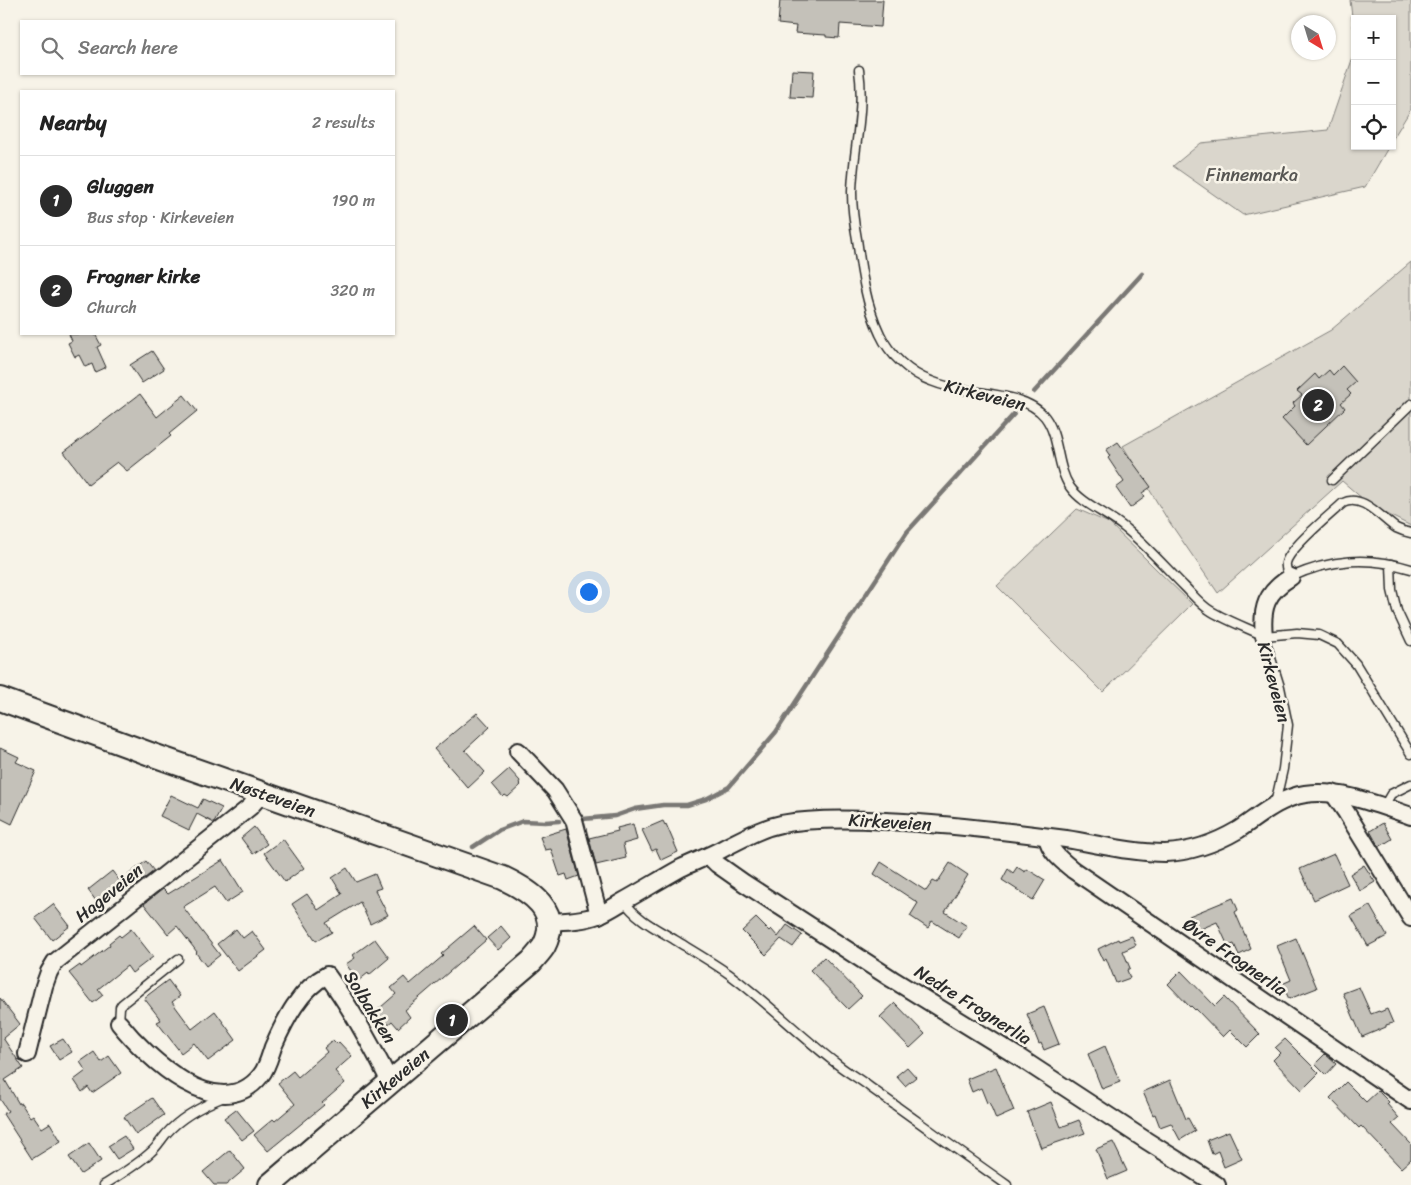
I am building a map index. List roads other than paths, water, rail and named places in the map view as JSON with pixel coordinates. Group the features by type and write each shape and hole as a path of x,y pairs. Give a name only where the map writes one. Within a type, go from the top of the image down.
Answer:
{"main road":[{"name":"Nøsteveien","path":"0,698 153,755 503,878 529,892 545,913"},
{"name":"Kirkeveien","path":"270,1185 532,961 544,945 548,931 545,913"}],"street":[{"path":"1264,636 1263,617 1266,602 1278,587 1291,577"},
{"path":"518,751 555,790 574,820 599,915"},
{"name":"Hageveien","path":"27,1054 44,986 52,965 215,836 250,807 262,793"},
{"path":"1275,804 1295,796 1333,793 1384,806 1411,816"},
{"path":"1333,793 1411,918"},
{"name":"Kirkeveien","path":"545,913 574,921 599,915 682,868 760,830 779,825 807,821 871,820 904,822 983,828 1165,853 1200,847 1226,837 1275,804"},
{"name":"Øvre Frognerlia","path":"1047,837 1049,847 1073,870 1411,1100"},
{"name":"Nedre Frognerlia","path":"709,856 744,883 892,979 1017,1056 1218,1185"},
{"name":"Solbakken","path":"230,1094 236,1093 250,1085 260,1076 279,1034 297,1001 313,984 327,976 347,1005 390,1082"},
{"path":"119,1023 138,1046 173,1075 199,1088 230,1094"}],"lane":[{"name":"Kirkeveien","path":"859,70 861,98 853,177 853,213 860,260 872,314 880,335 894,356 909,369 928,380 963,390 992,394 1020,401 1035,408 1045,416 1053,431 1063,472 1068,485 1076,494 1127,529 1210,610 1264,636 1280,687 1288,725 1283,769 1275,804"},
{"path":"1332,480 1411,404"},
{"path":"1411,533 1396,528 1366,505 1348,500 1342,503 1294,549 1286,561 1286,570 1291,577 1310,569 1343,562 1372,561 1411,569"},
{"path":"1391,564 1392,590 1397,611 1411,641"},
{"path":"1264,636 1297,633 1319,635 1338,644 1356,664 1411,754"},
{"path":"1384,806 1391,794 1411,784"},
{"path":"624,901 639,918 730,975 766,1003 839,1066 860,1079 1007,1185"},
{"path":"119,1023 120,1007 122,1004 178,960"},
{"path":"104,1185 124,1173 152,1151 167,1133 191,1114 211,1102 230,1094"}],"waterway":[{"path":"1034,392 1142,274"},
{"path":"583,819 615,816 635,809 663,805 687,805 706,799 729,787 776,732 907,532 1014,414"},
{"path":"473,847 499,830 523,821 559,821"}],"place":[{"name":"Frogner kirke","path":"1318,405"},
{"name":"Gluggen","path":"452,1020"}],"park label":[{"name":"Finnemarka","path":"1252,175"}]}
